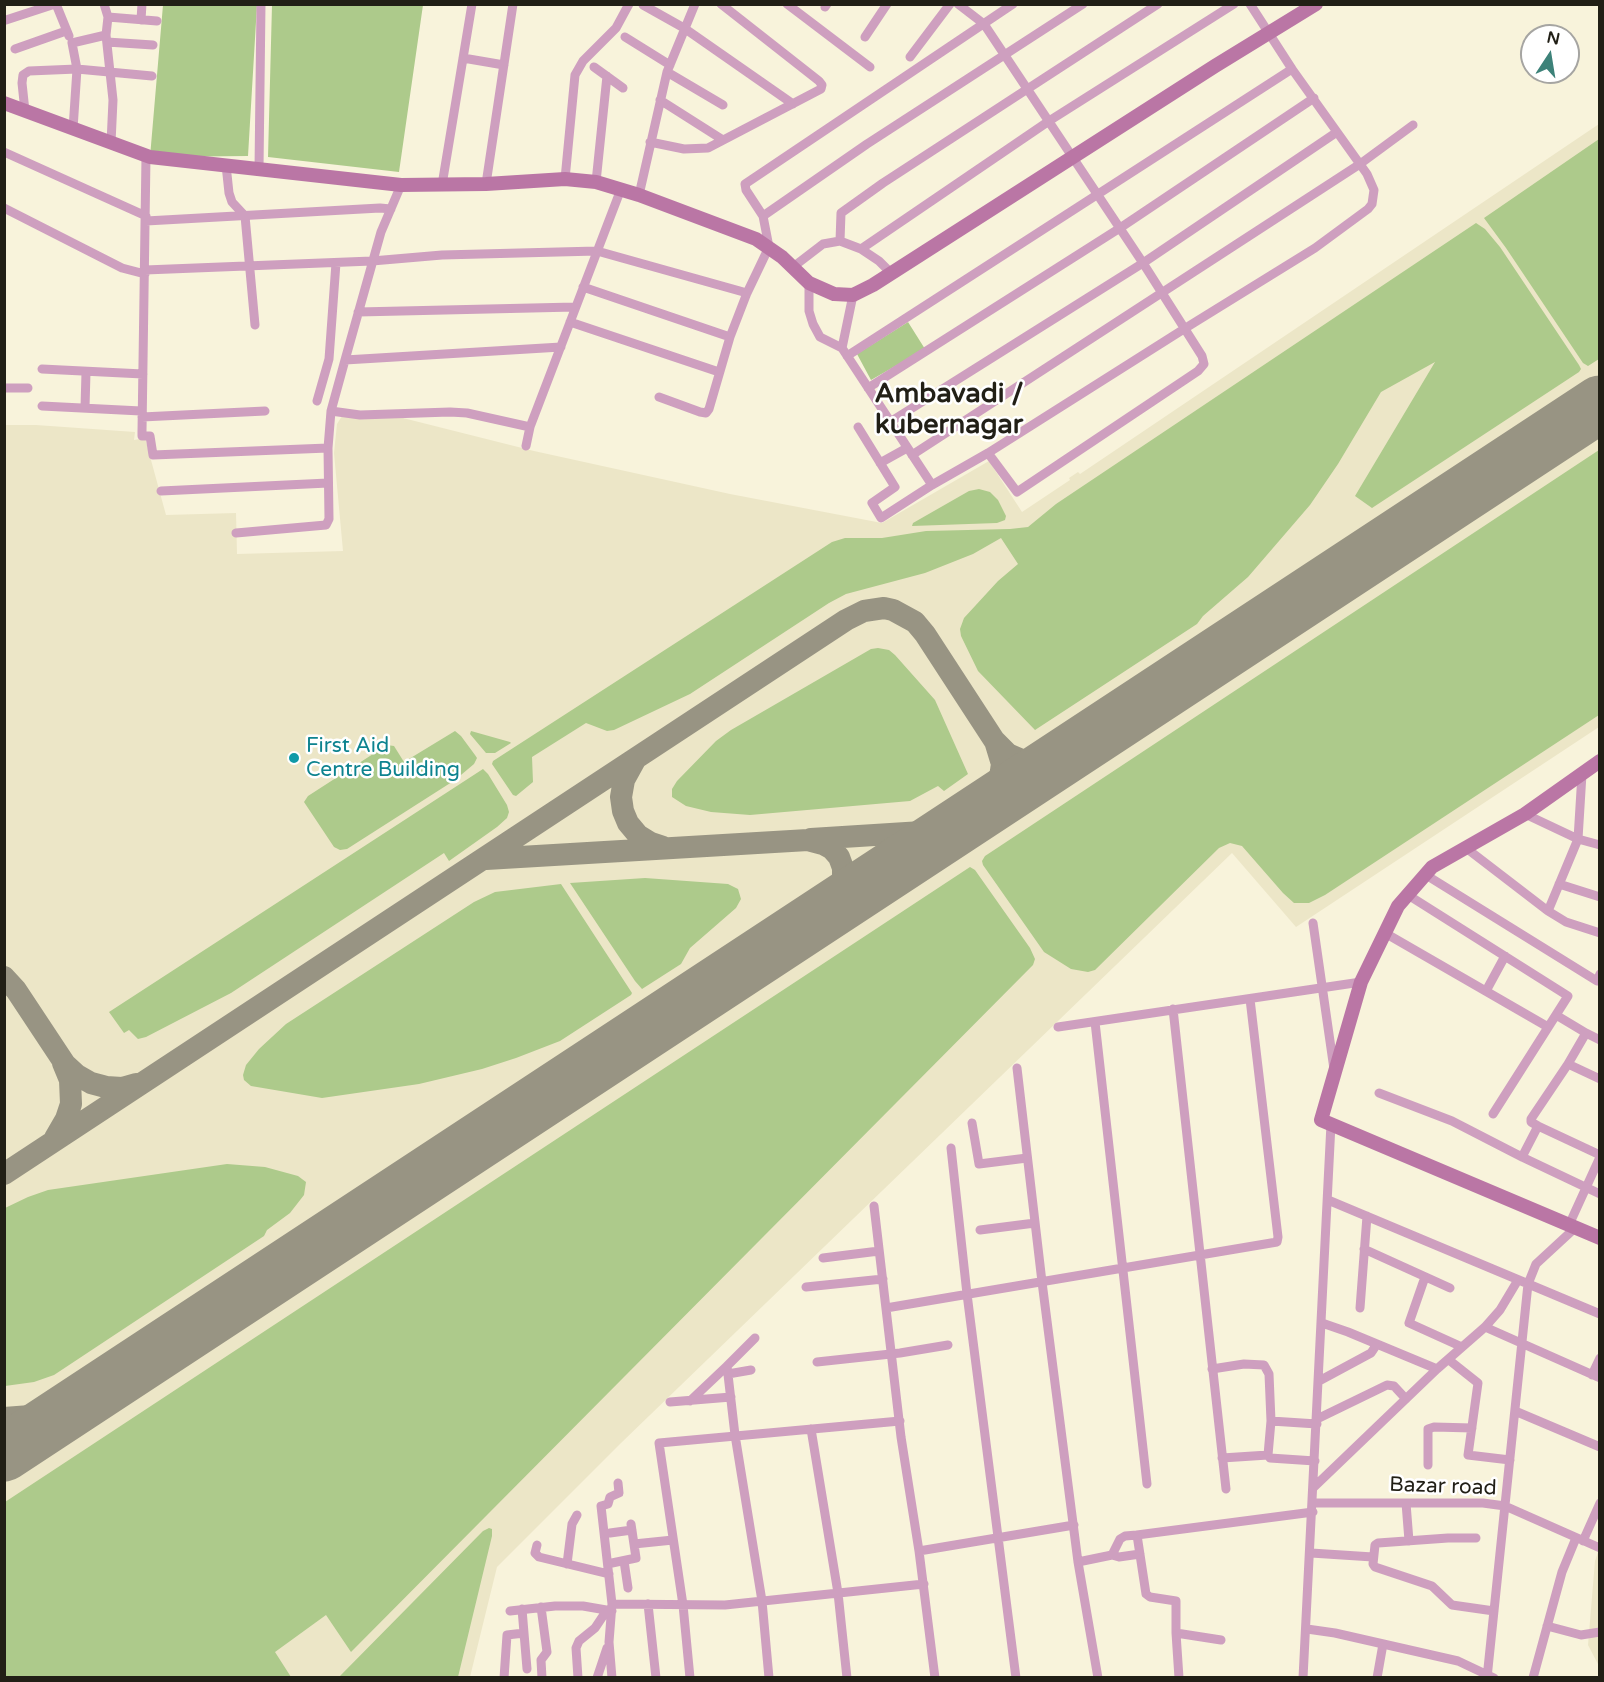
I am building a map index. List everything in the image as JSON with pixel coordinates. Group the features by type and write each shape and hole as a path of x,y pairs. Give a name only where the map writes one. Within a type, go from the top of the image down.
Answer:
{"street":[{"path":"6,20 56,4 72,43 77,69 73,129"},
{"path":"104,4 108,17 106,39 113,100 111,143"},
{"path":"141,20 142,4"},
{"path":"259,169 261,4"},
{"path":"442,184 472,4"},
{"path":"486,184 513,4"},
{"path":"565,179 575,75 583,61 616,28 629,4"},
{"path":"639,195 669,68 695,4"},
{"path":"650,142 697,149 708,148 818,92 822,85 722,4"},
{"path":"787,4 870,67"},
{"path":"865,37 887,4"},
{"path":"910,57 950,4"},
{"path":"958,4 984,24 1162,292 1202,356 1204,364 1198,371 1017,492 988,453"},
{"path":"984,24 1001,4"},
{"path":"659,397 706,413 709,409 730,337 747,292 769,247 763,216 746,190 745,184 1013,4"},
{"path":"763,216 867,144 1083,4"},
{"path":"840,241 841,213 883,183 1158,4"},
{"path":"861,249 1049,121 1234,4"},
{"path":"858,427 895,487 872,503 881,518 1316,248 1368,209 1372,204 1374,190 1360,164 1292,69 1250,4"},
{"path":"643,5 684,28 793,104"},
{"path":"4,103 146,156 401,185 486,184 565,179 596,182 639,195 756,238 793,267 809,283 834,294 853,295 1315,5"},
{"path":"108,17 157,21"},
{"path":"15,49 66,31"},
{"path":"625,37 723,105"},
{"path":"72,43 106,39 153,45"},
{"path":"462,58 504,65"},
{"path":"594,67 623,88"},
{"path":"25,111 22,83 23,75 28,71 77,69 152,76"},
{"path":"845,352 1098,194 1292,69"},
{"path":"596,182 607,76"},
{"path":"868,388 1120,228 1314,98"},
{"path":"660,100 723,140"},
{"path":"880,463 910,451 1162,292 1360,164 1413,125"},
{"path":"890,422 1143,263 1337,132"},
{"path":"4,152 146,218 391,209"},
{"path":"146,156 142,436 150,436 153,455 328,448"},
{"path":"226,165 232,202 245,216 255,325"},
{"path":"236,533 326,525 330,519 328,448 331,411 372,261 381,232 401,185"},
{"path":"526,446 530,428 621,189"},
{"path":"4,208 122,268 145,272 372,261 442,255 597,251 747,292"},
{"path":"793,267 823,244 840,241 861,249 879,261 891,273"},
{"path":"317,402 329,359 336,263"},
{"path":"809,283 809,311 820,337 845,352 932,485"},
{"path":"583,287 730,337"},
{"path":"845,352 853,295"},
{"path":"358,312 575,307"},
{"path":"570,322 719,372"},
{"path":"345,360 561,347"},
{"path":"42,369 143,374"},
{"path":"85,408 86,372"},
{"path":"4,388 28,388"},
{"path":"42,406 142,414 265,411"},
{"path":"331,411 360,414 467,413 530,428"},
{"path":"161,491 328,483"},
{"path":"1599,761 1525,814 1432,867 1398,906 1361,982 1322,1120 1599,1238"},
{"path":"1548,911 1578,839 1582,774"},
{"path":"1525,814 1578,839 1599,846"},
{"path":"1466,848 1548,911 1566,922 1599,933"},
{"path":"1426,875 1599,980"},
{"path":"1559,884 1599,897"},
{"path":"1408,895 1568,996 1492,1114"},
{"path":"1313,923 1335,1074"},
{"path":"1385,933 1548,1028"},
{"path":"1486,990 1505,956"},
{"path":"1058,1027 1361,982"},
{"path":"886,1308 1277,1242 1250,999"},
{"path":"1173,1009 1226,1489"},
{"path":"1556,1015 1599,1040"},
{"path":"1095,1023 1147,1484"},
{"path":"1307,1629 1335,1633 1458,1661 1489,1677 1528,1284 1536,1264 1572,1226 1599,1156 1538,1126 1531,1119 1569,1064 1586,1033"},
{"path":"1569,1064 1599,1079"},
{"path":"1017,1068 1078,1562 1098,1677"},
{"path":"1379,1093 1452,1121 1599,1194"},
{"path":"972,1123 980,1165 1027,1158"},
{"path":"1303,1677 1331,1124"},
{"path":"1522,1157 1538,1126"},
{"path":"951,1148 967,1294 1016,1677"},
{"path":"1328,1200 1599,1314"},
{"path":"874,1206 900,1422 935,1677"},
{"path":"1360,1308 1366,1216"},
{"path":"980,1230 1035,1223"},
{"path":"1364,1249 1450,1288"},
{"path":"823,1258 879,1251"},
{"path":"1425,1277 1408,1323 1462,1347"},
{"path":"806,1287 883,1279"},
{"path":"1314,1486 1485,1327 1500,1310 1518,1280"},
{"path":"1322,1323 1437,1370"},
{"path":"1485,1327 1596,1376 1599,1358"},
{"path":"690,1401 728,1370 756,1338"},
{"path":"1319,1381 1371,1353 1377,1344"},
{"path":"817,1362 948,1345"},
{"path":"1449,1360 1478,1383 1468,1455 1510,1460"},
{"path":"1212,1369 1244,1364 1264,1365 1269,1374 1271,1421 1268,1455"},
{"path":"728,1370 751,1370"},
{"path":"728,1370 735,1435 762,1601 769,1677"},
{"path":"1271,1421 1317,1422 1387,1385 1394,1386 1406,1399"},
{"path":"670,1402 731,1397"},
{"path":"1515,1411 1599,1447"},
{"path":"690,1677 683,1605 659,1443 900,1422"},
{"path":"1428,1465 1427,1432 1430,1427 1472,1428"},
{"path":"811,1429 838,1593 847,1677"},
{"path":"1222,1458 1268,1455 1271,1458 1315,1461"},
{"path":"612,1677 609,1642 609,1574 601,1506 608,1504 610,1497 619,1492 618,1483"},
{"path":"1406,1503 1409,1541"},
{"name":"Bazar road","path":"1137,1536 1313,1508 1406,1503 1483,1503 1505,1506 1599,1548"},
{"path":"1533,1677 1562,1572 1599,1503"},
{"path":"567,1564 572,1524 578,1515"},
{"path":"919,1551 1074,1525"},
{"path":"610,1533 632,1527 636,1558 612,1563"},
{"path":"1112,1555 1120,1539 1125,1536 1137,1536 1146,1594 1150,1597 1173,1599 1177,1602 1176,1633 1179,1677"},
{"path":"1476,1538 1378,1543 1375,1545 1373,1564 1432,1586 1452,1605 1494,1611"},
{"path":"634,1544 673,1540"},
{"path":"537,1545 535,1553 539,1557 609,1574"},
{"path":"1078,1562 1112,1555 1119,1557 1140,1554"},
{"path":"1311,1554 1373,1557"},
{"path":"624,1561 628,1588"},
{"path":"510,1611 583,1606 610,1608 648,1604 725,1605 924,1584"},
{"path":"648,1604 656,1677"},
{"path":"541,1608 547,1652 541,1660 542,1677"},
{"path":"578,1677 576,1648 579,1641 595,1628 610,1608"},
{"path":"522,1609 527,1669"},
{"path":"1547,1626 1581,1635 1599,1632"},
{"path":"504,1677 507,1635 524,1633"},
{"path":"1176,1633 1221,1640"},
{"path":"597,1677 609,1642"},
{"path":"1377,1677 1383,1644"}],"shaded area":[{"path":"1599,124 1599,727 1296,927 1232,853 621,1443 497,1567 470,1677 5,1677 4,425 135,432 134,440 145,438 166,515 236,513 237,554 343,551 334,453 337,424 342,416 395,416 534,451 730,494 882,523 989,461 1022,512 1070,480 1069,478 1078,472 1080,474"},
{"path":"1599,1549 1599,1666 1588,1645 1595,1561"}],"green space":[{"path":"163,5 257,5 248,156 150,157"},
{"path":"272,5 423,5 399,172 268,157"},
{"path":"1599,139 1599,359 1588,366 1583,363 1484,218"},
{"path":"1476,223 1485,229 1500,247 1579,365 1581,369 1579,372 1372,508 1355,496 1435,362 1381,392 1338,464 1310,505 1248,577 1203,616 1197,624 1035,730 978,671 961,636 960,629 964,618 998,581 1018,564 1001,538 973,554 925,573 846,594 690,694 614,730 607,731 586,723 532,757 533,782 516,796 492,764 493,761 832,542 845,538 882,538 926,531 1028,527 1056,504"},
{"path":"908,322 925,349 871,380 857,354"},
{"path":"1599,450 1599,715 1325,895 1309,903 1294,903 1242,846 1230,843 1219,848 1095,970 1088,972 1071,969 1044,952 983,865 982,861 985,856"},
{"path":"979,489 990,492 998,500 1006,516 1005,520 997,523 912,526 913,523 969,491"},
{"path":"871,649 889,650 895,655 935,700 968,774 944,791 938,786 910,801 750,815 711,812 686,806 672,797 672,789 677,781 716,741 731,730"},
{"path":"455,731 477,758 474,764 455,780 347,849 340,850 334,847 304,802 308,796 387,745 394,746 404,762"},
{"path":"471,731 511,743 495,753 486,753 470,734"},
{"path":"483,769 507,805 509,812 507,818 449,861 444,853 231,993 146,1037 138,1039 129,1030 124,1033 109,1012"},
{"path":"970,867 975,870 1030,948 1035,959 1033,965 351,1652 326,1615 275,1652 291,1677 5,1677 5,1502"},
{"path":"645,878 728,884 738,889 741,899 736,908 690,948 681,964 642,989 570,883"},
{"path":"561,884 632,993 560,1041 482,1069 419,1084 322,1098 251,1086 244,1080 246,1065 259,1049 286,1024 474,902 495,892"},
{"path":"227,1164 265,1167 298,1176 306,1182 304,1195 290,1213 267,1230 264,1236 54,1375 34,1382 5,1386 5,1208 48,1190"},
{"path":"492,1529 492,1536 458,1677 339,1677 483,1531"}],"taxiway":[{"path":"4,1174 846,620 864,611 884,608 893,610 915,622 994,740 1008,754 1022,760 1040,762 1057,758 1084,744"},
{"path":"971,818 992,797 999,784 1002,764 995,741"},
{"path":"635,760 624,780 621,797 623,811 628,823 638,835 663,847"},
{"path":"811,839 956,828"},
{"path":"486,859 808,840 832,849 839,857 843,868 843,891 828,913"},
{"path":"4,977 16,990 65,1064 77,1075 91,1083 106,1087 122,1088 136,1084"},
{"path":"55,1138 66,1119 71,1104 70,1080 63,1063"},
{"path":"4,1418 57,1414 73,1408"}],"runway":[{"path":"4,1453 1600,404"}],"place":[{"name":"First Aid Centre Building","path":"294,758"}],"district":[{"name":"Ambavadi / kubernagar","path":"949,410"}]}
